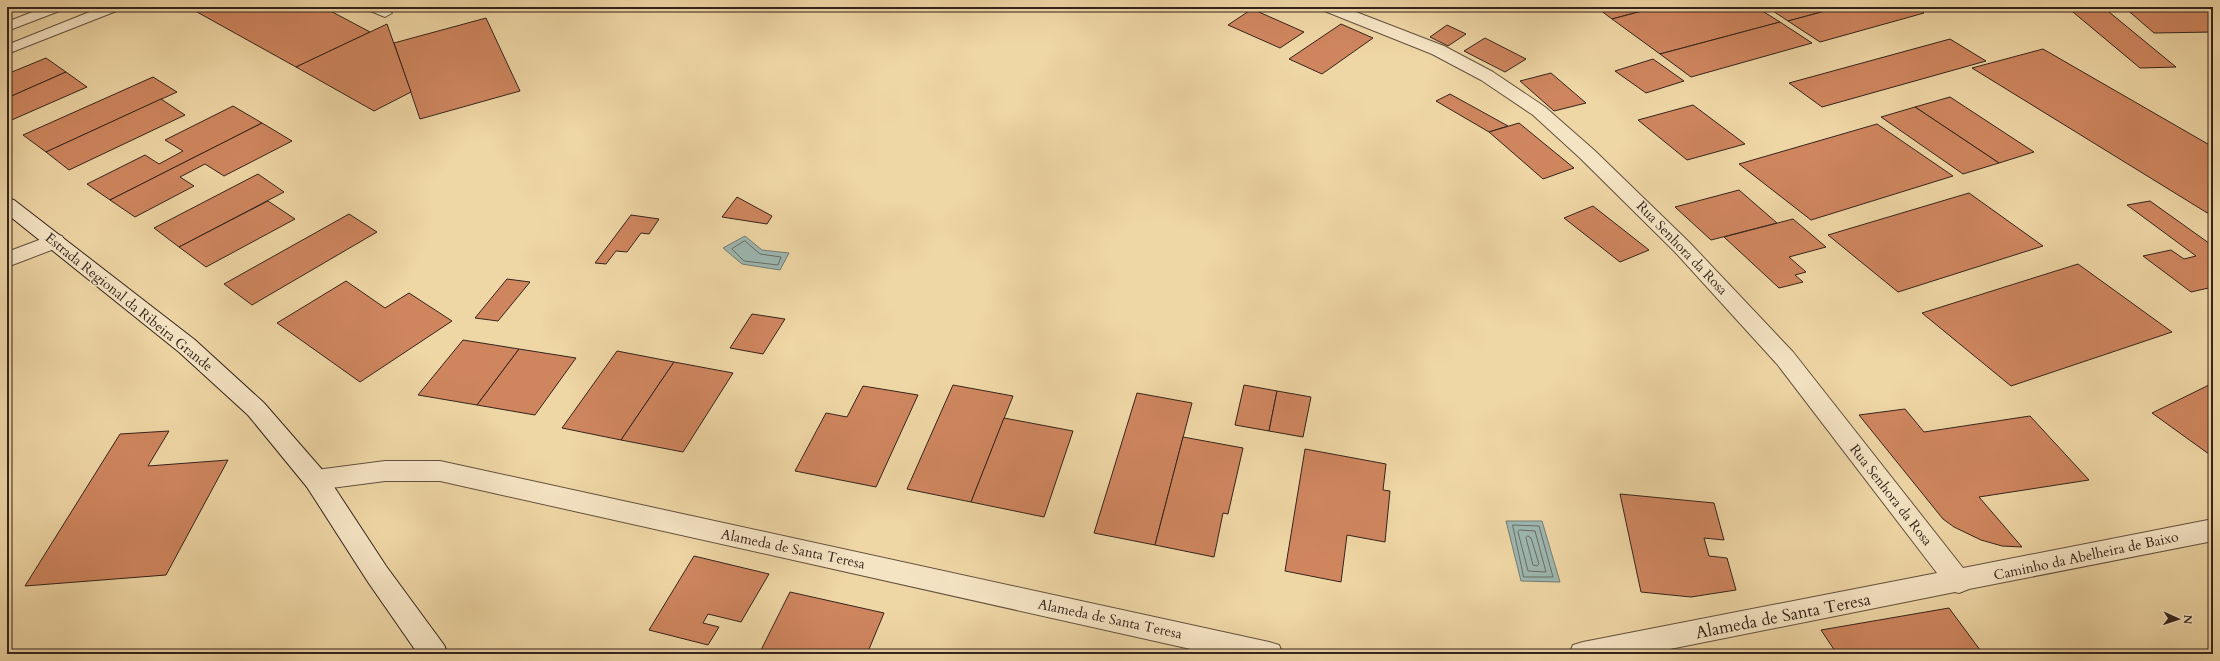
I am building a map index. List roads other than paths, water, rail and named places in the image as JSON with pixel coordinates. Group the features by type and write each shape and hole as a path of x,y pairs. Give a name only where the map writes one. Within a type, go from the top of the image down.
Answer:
{"street":[{"name":"Rua Senhora da Rosa","path":"1328,7 1438,50 1487,76 1539,111 1587,154 1682,247 1785,358 1959,582"},
{"name":"Estrada Regional da Ribeira Grande","path":"7,204 188,346 256,409 316,480 377,574 434,654"},
{"path":"7,260 55,241"},
{"name":"Alameda de Santa Teresa","path":"316,480 385,471 440,471 1268,654"},
{"name":"Caminho da Abelheira de Baixo","path":"1959,582 2213,530"},
{"name":"Alameda de Santa Teresa","path":"1584,654 1959,582"}],"lane":[{"path":"7,27 57,7"},
{"path":"7,50 114,7"}],"water":[{"path":"745,236 762,250 789,253 780,270 742,264 723,248"},
{"path":"1506,521 1542,521 1560,582 1521,581"}]}
